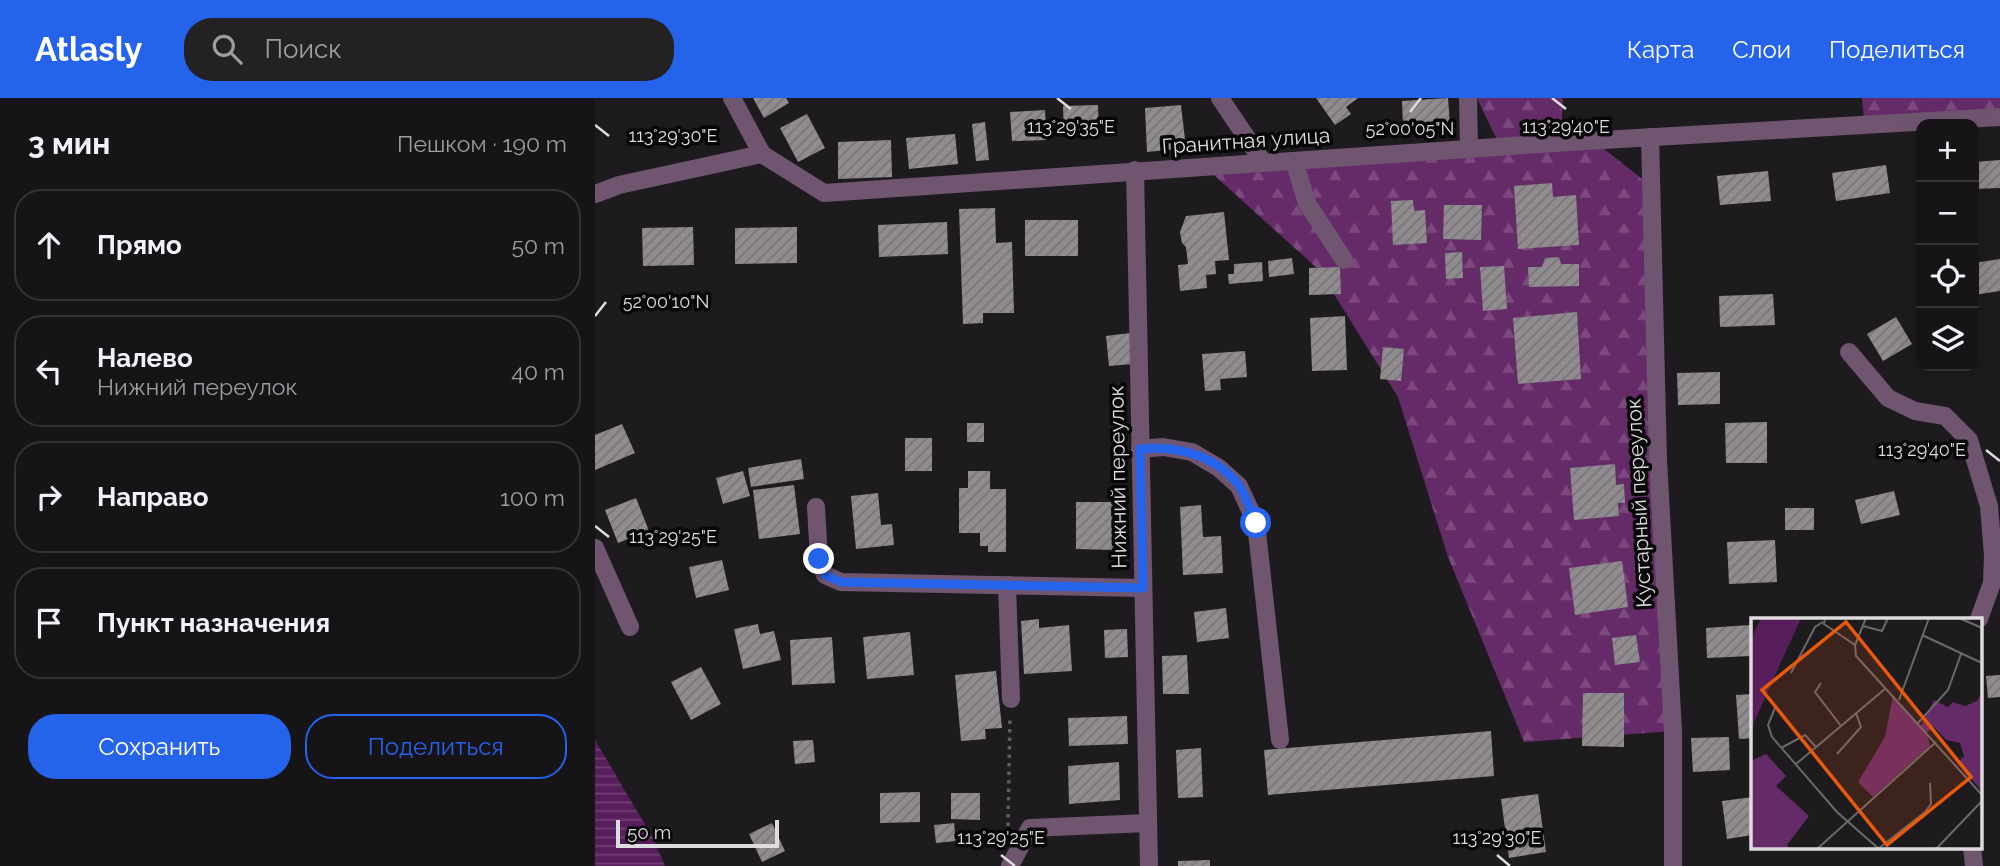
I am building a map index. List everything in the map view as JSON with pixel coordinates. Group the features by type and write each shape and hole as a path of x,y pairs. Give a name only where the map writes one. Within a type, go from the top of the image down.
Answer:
{"street":[{"path":"595,194 619,185 762,154 731,98"},
{"path":"1220,98 1263,162"},
{"path":"1468,98 1469,149"},
{"name":"Гранитная улица","path":"762,154 824,193 1135,170 2000,117"},
{"name":"Кустарный переулок","path":"1650,137 1658,460 1674,731 1673,866"},
{"path":"1294,160 1307,203 1343,260"},
{"name":"Нижний переулок","path":"1135,170 1149,866"},
{"path":"1849,352 1888,398 1915,411 1945,416 1969,440 1989,506 1993,555 1992,583 1979,618"},
{"path":"1140,449 1163,447 1192,452 1219,468 1239,486 1256,523 1280,740"},
{"path":"816,507 819,559 825,575 841,582 1143,588"},
{"path":"595,548 630,627"},
{"path":"1007,585 1011,699"},
{"path":"1010,866 1030,828 1148,823"},
{"path":"1972,848 1974,866"}],"path":[{"path":"1008,829 1011,699"}],"green space":[{"path":"1477,98 1563,98 1561,137 1498,142"},
{"path":"1862,98 2000,98 2000,112 1864,118"},
{"path":"1594,141 1651,186 1673,731 1524,742 1448,557 1398,397 1319,270 1204,166"}],"shaded area":[{"path":"595,740 653,838 665,866 595,866"}],"building":[{"path":"753,98 786,98 789,103 764,118"},
{"path":"1316,98 1358,98 1346,107 1351,114 1335,125"},
{"path":"1448,98 1450,124 1403,126 1402,101"},
{"path":"1098,105 1099,135 1064,136 1063,106"},
{"path":"1181,105 1186,148 1147,152 1145,108"},
{"path":"1045,110 1047,140 1012,141 1010,112"},
{"path":"807,114 825,148 798,162 780,128"},
{"path":"985,122 989,160 976,161 972,124"},
{"path":"955,134 958,164 909,169 906,138"},
{"path":"891,140 892,177 838,179 838,142"},
{"path":"2000,160 2000,188 1979,189 1979,162"},
{"path":"1886,165 1890,193 1836,201 1832,173"},
{"path":"1768,171 1771,201 1720,205 1717,176"},
{"path":"1552,183 1553,197 1576,195 1579,245 1518,249 1514,186"},
{"path":"1413,200 1414,211 1425,210 1427,243 1393,245 1391,201"},
{"path":"1444,205 1482,205 1481,240 1443,239"},
{"path":"995,208 996,243 1012,242 1014,313 983,313 983,323 963,324 959,209"},
{"path":"1224,212 1229,260 1215,261 1216,274 1206,275 1207,288 1180,291 1178,265 1188,264 1186,247 1182,243 1180,232 1186,216"},
{"path":"1025,220 1078,220 1078,256 1025,256"},
{"path":"947,222 948,254 879,257 878,225"},
{"path":"693,227 694,265 643,266 642,228"},
{"path":"797,227 797,263 735,264 735,228"},
{"path":"1462,252 1463,278 1446,279 1445,253"},
{"path":"1559,257 1561,264 1579,264 1579,286 1529,287 1528,267 1542,267 1545,258"},
{"path":"1292,258 1294,274 1269,277 1268,261"},
{"path":"2000,259 2000,291 1979,294 1979,262"},
{"path":"1262,262 1263,281 1229,284 1228,274 1234,274 1234,264"},
{"path":"1504,266 1507,309 1483,311 1480,267"},
{"path":"1340,267 1341,294 1309,295 1309,268"},
{"path":"1773,294 1775,325 1720,327 1719,296"},
{"path":"1577,312 1581,379 1518,384 1513,318"},
{"path":"1345,316 1347,370 1312,371 1310,318"},
{"path":"1896,317 1912,344 1883,361 1867,334"},
{"path":"1130,333 1133,364 1109,366 1106,336"},
{"path":"1383,347 1404,349 1401,381 1380,379"},
{"path":"1245,351 1247,377 1220,379 1221,390 1205,391 1202,354"},
{"path":"1720,372 1720,404 1678,405 1677,373"},
{"path":"1767,422 1767,463 1726,463 1725,423"},
{"path":"967,423 984,423 984,442 967,442"},
{"path":"622,424 635,453 595,470 595,435"},
{"path":"905,438 932,438 932,471 905,471"},
{"path":"801,459 804,479 751,487 748,468"},
{"path":"1615,464 1616,485 1624,484 1625,503 1618,503 1619,516 1574,520 1570,468"},
{"path":"743,471 750,496 723,504 716,478"},
{"path":"968,471 990,471 990,489 1006,489 1006,552 988,552 988,546 980,546 980,533 959,533 959,488 968,488"},
{"path":"794,485 800,534 759,539 753,490"},
{"path":"1894,491 1900,515 1861,524 1855,500"},
{"path":"878,493 881,525 892,524 894,545 856,549 851,496"},
{"path":"636,498 649,531 618,543 605,510"},
{"path":"1076,502 1115,502 1115,550 1076,549"},
{"path":"1201,505 1203,537 1221,536 1223,573 1183,575 1180,507"},
{"path":"1785,508 1814,508 1814,530 1785,530"},
{"path":"1775,540 1777,582 1729,584 1727,542"},
{"path":"722,560 729,590 696,598 689,567"},
{"path":"1622,561 1628,607 1575,615 1569,568"},
{"path":"1226,608 1229,638 1197,642 1194,612"},
{"path":"1039,619 1039,628 1069,625 1072,671 1024,674 1021,621"},
{"path":"758,624 760,634 774,631 781,660 743,669 734,629"},
{"path":"1750,625 1751,656 1707,658 1706,628"},
{"path":"1127,629 1128,657 1105,658 1104,630"},
{"path":"910,632 914,675 867,679 863,637"},
{"path":"1636,635 1640,662 1615,665 1612,638"},
{"path":"832,637 835,683 792,685 790,640"},
{"path":"1187,655 1189,694 1163,694 1162,656"},
{"path":"701,667 721,704 691,720 671,682"},
{"path":"996,671 1002,728 985,729 986,739 961,741 955,675"},
{"path":"2000,675 2000,697 1988,698 1986,676"},
{"path":"1583,693 1624,693 1624,747 1582,746"},
{"path":"1751,694 1751,738 1739,739 1736,695"},
{"path":"1127,716 1128,744 1069,746 1068,718"},
{"path":"1491,731 1494,776 1268,795 1264,750"},
{"path":"1729,737 1730,770 1693,772 1691,738"},
{"path":"813,740 815,762 795,764 793,741"},
{"path":"1201,748 1203,797 1178,798 1176,750"},
{"path":"1119,762 1120,800 1069,804 1068,766"},
{"path":"920,792 920,822 880,823 880,793"},
{"path":"951,793 980,793 980,820 951,819"},
{"path":"1538,794 1546,852 1509,858 1501,799"},
{"path":"1751,797 1751,835 1727,839 1722,801"},
{"path":"772,823 785,851 762,862 749,834"},
{"path":"954,823 956,841 936,843 934,825"},
{"path":"1210,860 1210,866 1178,866 1178,861"}],"route":[{"path":"819,559 825,575 841,582 1143,588 1140,449 1163,447 1192,452 1219,468 1239,486 1256,523"}]}
